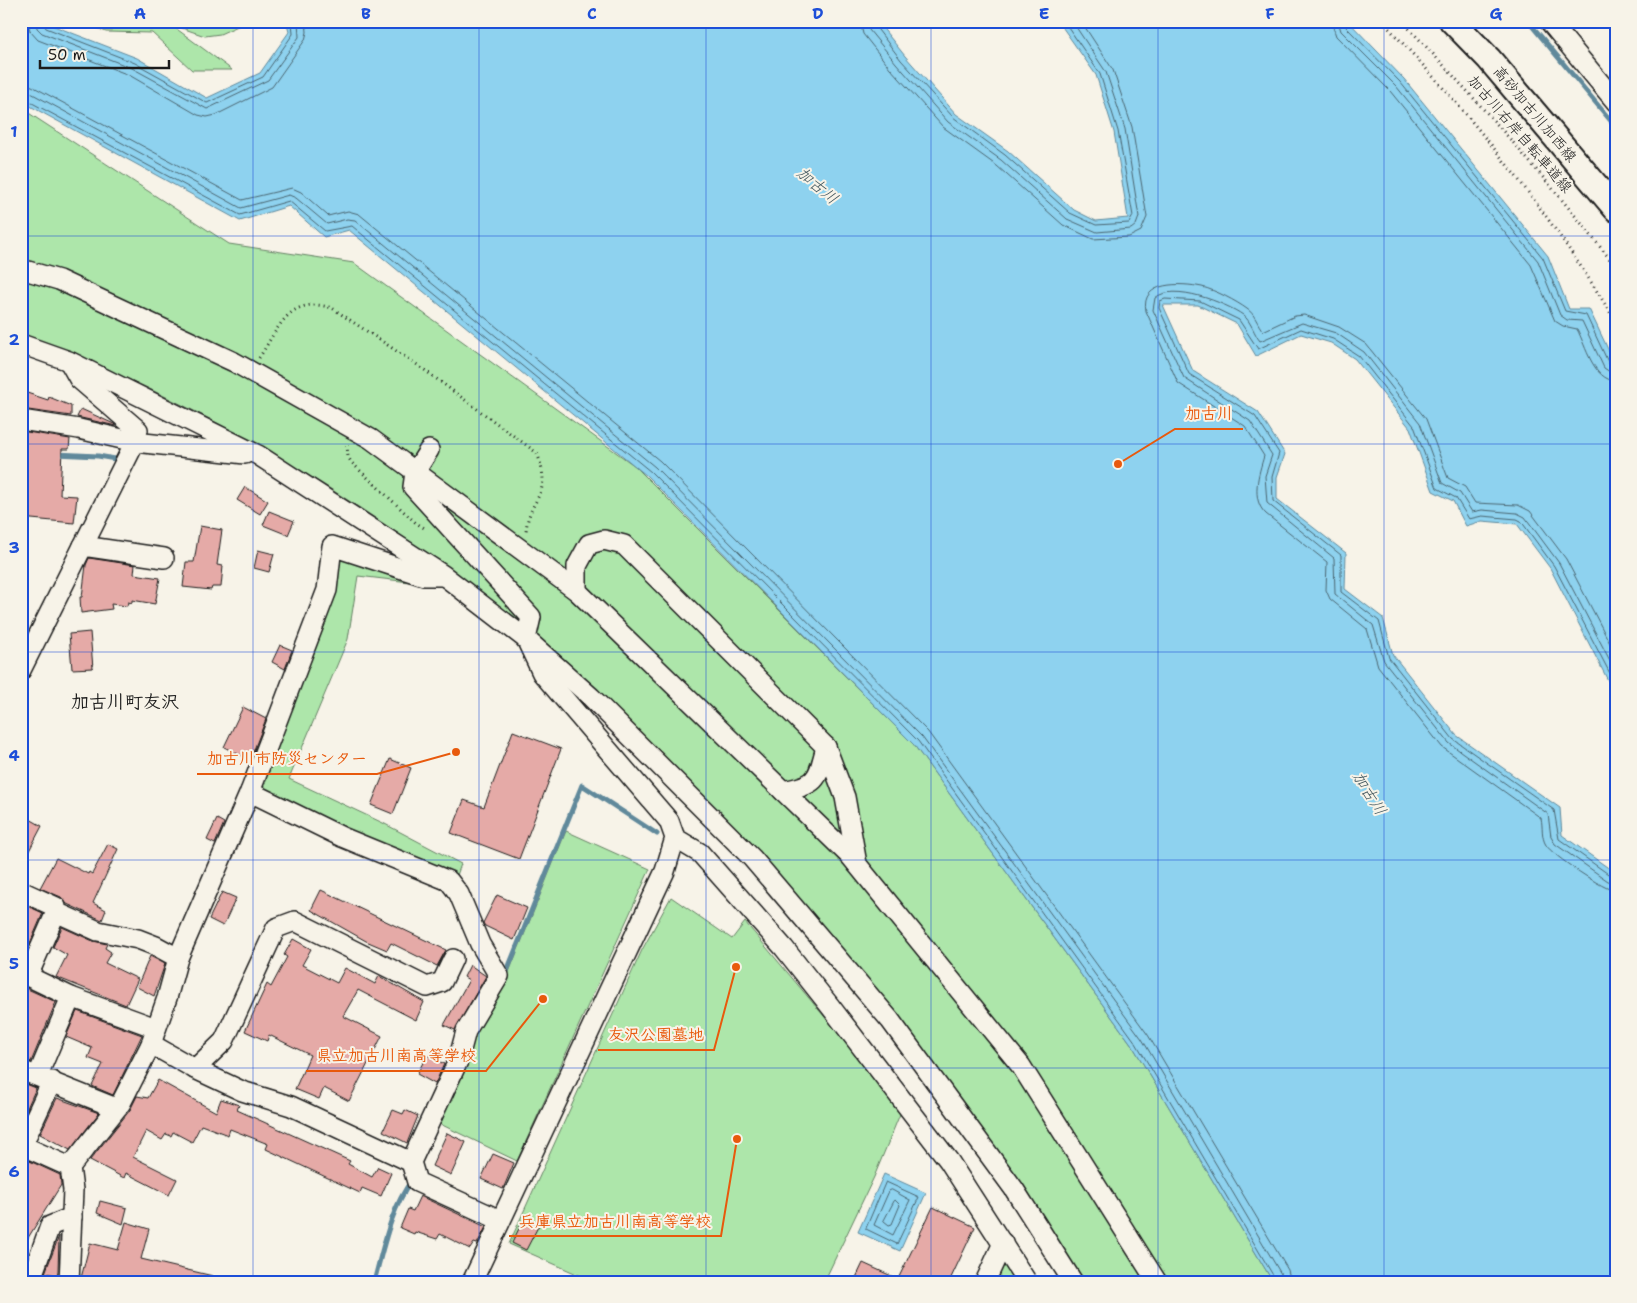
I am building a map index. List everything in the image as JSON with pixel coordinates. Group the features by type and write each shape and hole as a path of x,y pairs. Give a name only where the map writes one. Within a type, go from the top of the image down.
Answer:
{"main road":[{"name":"高砂加古川加西線","path":"1452,21 1489,59 1616,209"}],"street":[{"path":"1549,21 1616,102"},
{"path":"21,269 59,280 250,371 370,439 577,592 857,864 1021,1066 1157,1282"},
{"path":"21,344 69,361 258,455 443,576 526,639 591,696 752,858 878,1005 1014,1189 1073,1282"},
{"path":"21,670 135,442 138,430 79,380 69,361"},
{"path":"21,420 79,429 135,442 258,455"},
{"path":"429,450 415,472 413,487 530,617 526,639 542,673 669,821 675,838 665,871 472,1282"},
{"path":"577,592 577,566 589,544 604,540 624,545 826,747 844,797 857,864"},
{"path":"83,546 164,558"},
{"path":"69,1282 74,1190 70,1167 116,1108 154,1036 178,958 250,792 328,590 332,546 424,576 443,576"},
{"path":"783,791 808,786 819,774 826,747"},
{"path":"250,792 342,836 449,881 459,894 480,944 499,976 466,1031 458,1061 411,1162 417,1182 500,1220"},
{"path":"675,838 700,853 784,948 949,1161 1027,1282"},
{"path":"21,890 56,907 56,912 24,974 154,1036 195,1069 242,1091 291,1106 411,1162"},
{"path":"56,912 98,931 138,939 178,958"},
{"path":"195,1069 224,1041 276,928 295,921 427,987 442,982 453,959"},
{"path":"70,1167 22,1145 37,1075 71,997"},
{"path":"37,1075 116,1108"},
{"path":"30,1282 50,1226 72,1217"},
{"path":"985,1282 1003,1243"}],"path":[{"path":"1382,21 1437,79 1515,173 1586,273 1616,322"},
{"name":"加古川右岸自転車道線","path":"1402,21 1474,97 1576,216 1616,267"},
{"path":"250,371 286,316 302,306 316,303 332,308 419,366 536,453 543,468 543,488 526,526 524,552"}],"green space":[{"path":"81,21 249,21 220,34 205,36 170,24 232,70 192,70 152,33 106,32"},
{"path":"21,108 229,244 354,263 635,466 914,745 1132,1045 1273,1282 1083,1282 1003,1162 898,1016 498,607 388,527 330,488 270,452 147,388 84,360 21,336"},
{"path":"338,552 418,583 358,576 348,639 289,779 383,823 461,864 455,881 259,792"},
{"path":"566,831 650,869 517,1161 438,1123 471,1039 503,987"},
{"path":"671,897 732,939 745,922 829,1022 900,1114 874,1177 824,1282 595,1282 509,1244 642,950"},
{"path":"1002,1254 1022,1282 990,1282"}],"water":[{"path":"21,21 41,21 137,58 207,98 260,73 289,32 286,21 877,21 956,114 1008,151 1074,210 1096,221 1128,218 1114,132 1096,75 1058,21 1348,21 1404,79 1548,256 1569,309 1589,309 1616,366 1616,696 1550,568 1517,524 1482,521 1466,526 1453,501 1433,491 1410,428 1355,359 1331,343 1301,334 1256,356 1237,324 1198,305 1163,305 1193,371 1258,412 1285,454 1277,477 1277,499 1346,553 1345,589 1383,618 1393,655 1456,735 1560,808 1562,835 1614,872 1616,876 1616,1282 1273,1282 1132,1045 914,745 647,476 349,230 324,237 289,206 240,221 21,101"},
{"path":"884,1174 926,1193 900,1251 858,1232"}],"building":[{"path":"21,391 48,400 49,397 71,406 71,416 21,409"},
{"path":"81,409 114,424 116,426 77,417"},
{"path":"21,431 70,439 69,449 62,449 60,495 77,496 74,523 21,518"},
{"path":"245,487 268,501 260,514 237,500"},
{"path":"269,511 294,521 288,535 263,525"},
{"path":"200,526 222,530 217,565 223,566 221,587 212,587 211,590 183,587 186,562 194,562"},
{"path":"258,550 274,554 269,572 254,568"},
{"path":"89,558 135,565 134,574 160,578 155,604 132,600 132,603 128,602 127,606 111,604 112,609 81,613 80,597 82,597 86,565"},
{"path":"90,632 93,668 72,669 69,634"},
{"path":"280,645 292,650 285,669 272,662"},
{"path":"243,707 266,719 250,760 224,747"},
{"path":"513,731 561,749 519,859 451,833 464,800 484,807"},
{"path":"390,759 411,768 393,814 371,805"},
{"path":"28,818 42,826 21,866 21,828"},
{"path":"217,819 224,823 215,844 207,840"},
{"path":"108,844 118,849 93,903 106,910 102,920 67,904 61,897 40,888 56,858 88,874 89,872 92,874"},
{"path":"321,890 446,950 437,966 391,943 387,950 366,941 311,910"},
{"path":"222,892 236,898 223,926 209,919"},
{"path":"497,895 527,908 514,940 485,926 483,923"},
{"path":"21,903 43,913 22,962 21,962"},
{"path":"62,927 93,941 107,944 105,948 111,952 105,963 138,979 126,1005 56,977 67,955 53,947"},
{"path":"293,939 311,949 302,965 337,983 345,968 375,984 379,976 424,1002 416,1020 358,990 343,1016 382,1036 349,1101 324,1088 319,1099 295,1089 310,1055 269,1035 267,1041 245,1031 267,984 271,987 287,957 284,955"},
{"path":"150,956 165,964 154,996 137,987"},
{"path":"470,965 486,976 455,1030 444,1025 469,980 464,977"},
{"path":"21,986 56,1002 31,1062 21,1059"},
{"path":"77,1011 142,1035 113,1095 92,1086 103,1064 88,1058 92,1048 66,1037"},
{"path":"427,1055 444,1064 435,1084 417,1074"},
{"path":"158,1080 216,1112 221,1099 239,1105 237,1110 350,1161 348,1164 372,1177 378,1167 391,1173 381,1196 362,1188 360,1193 266,1149 268,1144 230,1129 228,1135 201,1125 192,1142 173,1132 171,1136 166,1134 162,1140 146,1131 133,1157 177,1179 169,1195 126,1173 124,1178 90,1160 130,1110 137,1096 148,1098"},
{"path":"21,1082 36,1088 23,1117 21,1116"},
{"path":"57,1098 99,1113 70,1150 40,1134"},
{"path":"393,1110 403,1114 405,1110 418,1116 407,1143 383,1131"},
{"path":"447,1133 466,1142 451,1175 432,1166"},
{"path":"493,1154 514,1163 503,1189 481,1179"},
{"path":"21,1157 60,1175 61,1185 21,1249"},
{"path":"420,1196 486,1227 477,1244 474,1243 470,1249 440,1234 437,1239 415,1232 414,1234 400,1228 408,1209 413,1211"},
{"path":"100,1201 127,1208 123,1224 97,1213"},
{"path":"933,1207 975,1227 949,1282 854,1282 863,1263 898,1279"},
{"path":"525,1216 540,1223 526,1250 512,1243"},
{"path":"126,1222 149,1229 141,1259 213,1276 212,1282 80,1282 90,1243 118,1250"},
{"path":"59,1236 57,1275 45,1273"}],"waterway":[{"path":"1528,21 1616,127"},
{"path":"56,454 98,456 121,460"},
{"path":"505,976 582,785 657,834"},
{"path":"374,1282 393,1216 398,1203 412,1180"}],"place":[{"name":"加古川","path":"1118,464"},
{"name":"加古川市防災センター","path":"456,752"},
{"name":"友沢公園墓地","path":"736,967"},
{"name":"県立加古川南高等学校","path":"543,999"},
{"name":"兵庫県立加古川南高等学校","path":"737,1139"}],"district":[{"name":"加古川町友沢","path":"125,702"}]}
